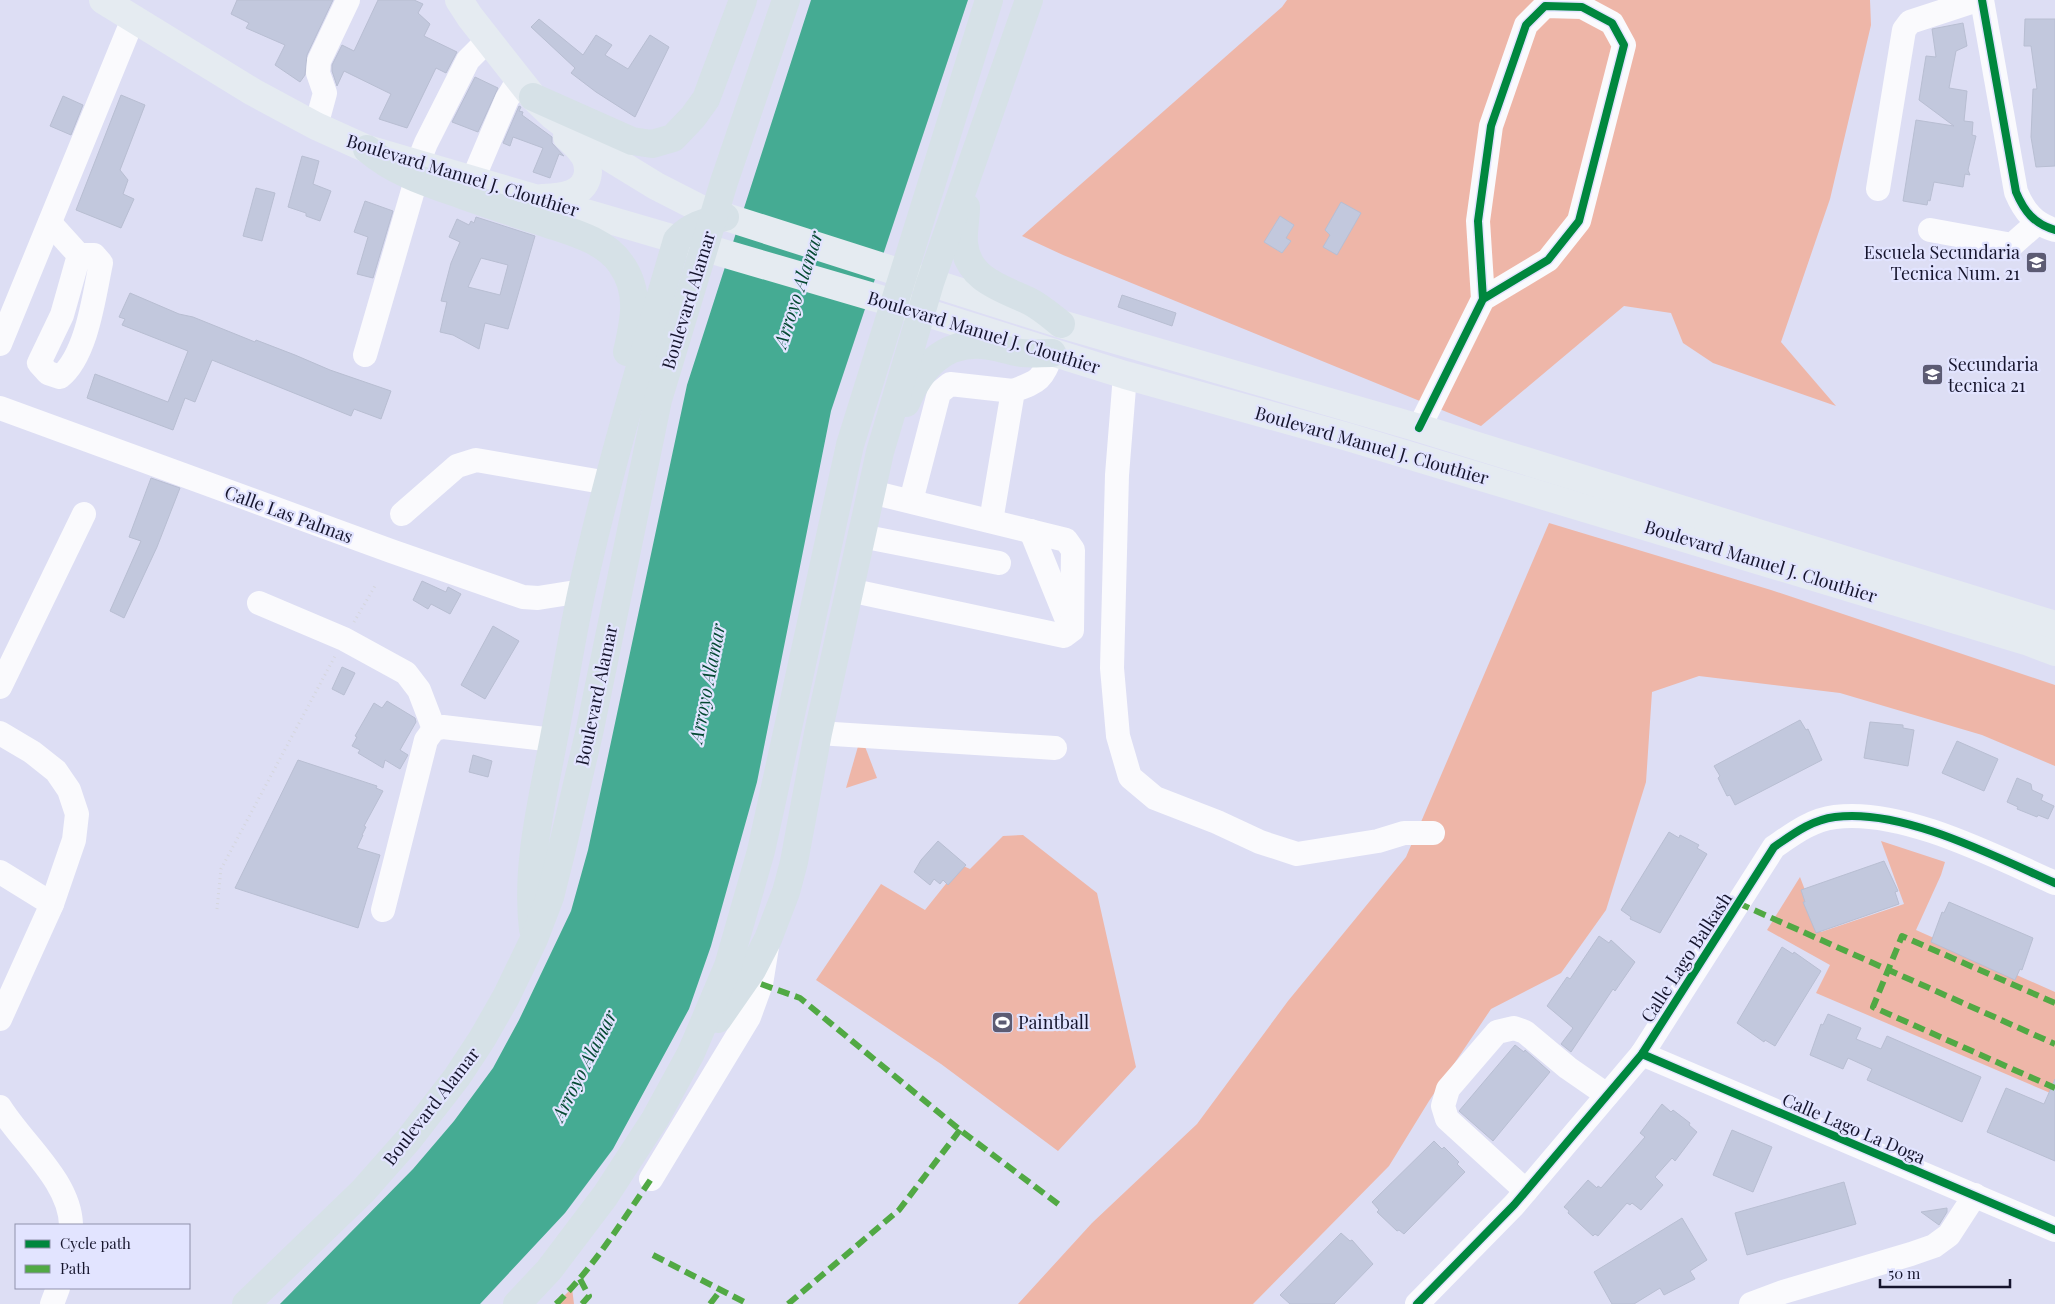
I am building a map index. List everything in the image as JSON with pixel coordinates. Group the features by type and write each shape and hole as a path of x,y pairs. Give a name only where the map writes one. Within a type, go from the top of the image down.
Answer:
{"highway":[{"path":"526,88 632,141 652,144 673,138 694,117 706,99 744,0"},
{"name":"Boulevard Alamar","path":"247,1303 362,1191 409,1139 457,1077 482,1039 506,997 534,939 550,897 562,853 590,729 658,400 724,182 786,0"},
{"path":"517,1304 549,1270 605,1196 655,1119 691,1054 728,966 744,916 761,850 850,445 989,0"},
{"path":"691,1054 732,1001 752,970 768,938 786,892 794,862 818,733 880,452 930,282 1029,1"},
{"path":"368,148 382,162 417,172 579,235 605,248 621,263 628,276 636,306 618,389 622,430"},
{"path":"963,186 967,203 964,242 966,256 972,268 992,285 1031,302 1061,324"},
{"path":"534,939 530,910 537,830 582,591 608,483 622,430 686,230 712,213"},
{"path":"880,452 890,440 914,386 922,373 933,361 949,350 964,346 984,345 1030,354 1052,353"}],"main road":[{"name":"Boulevard Manuel J. Clouthier","path":"102,0 253,92 316,126 368,148"},
{"name":"Boulevard Manuel J. Clouthier","path":"459,0 526,88 553,116 594,148 656,186 712,213 1061,324 1419,428 2055,625"},
{"path":"538,198 569,195 578,190 585,182 588,174 588,164 584,155 566,135 553,116"},
{"name":"Boulevard Manuel J. Clouthier","path":"417,172 473,179 538,198 921,311 1125,375 1367,443 1906,604 2026,641 2055,652"}],"street":[{"path":"316,126 325,93 318,73 319,61 348,0"},
{"path":"1878,189 1906,25 1910,22 1977,0"},
{"path":"1930,230 2012,245 2046,226 2027,214 2016,192 1982,0"},
{"path":"1419,428 1483,298 1478,221 1491,126 1526,26 1545,6 1582,7 1612,23 1624,45 1579,220 1548,260 1483,298"},
{"path":"0,344 134,19"},
{"path":"364,355 426,143 468,60 488,40"},
{"path":"473,179 508,99 526,88"},
{"path":"50,223 79,255"},
{"path":"911,501 939,394 950,384 1013,391 1032,384 1045,373 1052,353"},
{"path":"1125,375 1117,475 1112,668 1118,736 1130,777 1155,798 1218,822 1260,842 1296,854 1378,841 1404,833 1433,833"},
{"path":"991,521 1013,391"},
{"name":"Calle Las Palmas","path":"0,408 523,597 538,598 582,591"},
{"path":"402,514 457,466 476,460 608,483"},
{"path":"871,492 1066,540 1073,550 1072,630"},
{"path":"0,687 6,659 84,514"},
{"path":"1031,531 1072,630"},
{"path":"861,536 999,563"},
{"path":"849,590 1064,636 1072,630"},
{"path":"1032,629 1047,616 1057,595"},
{"path":"259,603 344,640 406,674 419,690 434,729"},
{"path":"383,910 426,740 434,729 443,727 554,740"},
{"path":"0,733 32,752 56,771 69,790 76,814 74,840 52,904 0,1019"},
{"path":"818,733 1055,748"},
{"name":"Calle Lago Balkash","path":"1417,1304 1526,1191 1642,1054 1774,847 1804,826 1834,816 1866,816 1894,822 1943,834 2055,883"},
{"path":"0,872 52,904"},
{"path":"650,1179 749,1018 763,979 768,938"},
{"path":"1526,1191 1447,1119 1443,1106 1448,1089 1497,1032 1514,1028 1525,1032 1568,1068 1606,1096"},
{"name":"Calle Lago La Doga","path":"1642,1054 2055,1230"},
{"path":"0,1107 62,1188 71,1212 71,1224"},
{"path":"1751,1304 1783,1292 1934,1246 1949,1235 1975,1195"},
{"path":"52,1304 58,1289"}],"path":[{"path":"217,909 221,869 375,586"}],"shaded area":[{"path":"1287,0 1870,0 1871,25 1830,199 1781,342 1836,406 1713,363 1683,343 1671,313 1624,306 1481,426 1063,255 1022,236 1282,7"},
{"path":"1549,523 1771,590 2055,685 2055,766 1982,735 1840,693 1699,676 1652,692 1646,782 1606,910 1561,973 1491,1009 1429,1101 1389,1166 1253,1304 1018,1304 1092,1223 1197,1124 1288,1001 1406,857"},
{"path":"861,736 877,778 846,788"},
{"name":"Paintball","path":"1023,835 1097,893 1136,1067 1058,1151 941,1064 816,980 881,884 925,910 961,865 970,869 1003,836"},
{"path":"1881,841 1945,862 1916,930 2055,992 2055,1095 1816,993 1830,965 1767,930 1800,877 1821,932 1904,904"},
{"path":"572,1288 574,1304 556,1304"}],"water":[{"name":"Arroyo Alamar","path":"811,0 968,0 831,411 757,782 711,946 689,1009 613,1149 565,1213 480,1304 280,1304 413,1169 454,1121 493,1068 519,1020 571,911 588,850 687,385"}],"building":[{"path":"237,0 333,0 307,55 305,75 300,82 275,65 285,45 246,28 249,23 231,14"},
{"path":"378,0 414,0 423,4 418,13 430,24 424,36 457,52 446,73 436,68 407,128 379,119 391,94 344,71 337,86 332,71 332,65 342,45 354,51"},
{"path":"539,19 583,55 596,35 612,45 605,55 628,69 650,35 669,47 635,117 571,73 575,68 531,27"},
{"path":"2025,19 2055,19 2055,166 2036,167 2031,137 2033,89 2037,89 2031,46 2024,46"},
{"path":"1963,23 1967,46 1956,51 1949,88 1967,91 1964,121 1973,122 1972,135 1976,136 1968,170 1970,175 1965,174 1963,187 1934,182 1930,201 1928,200 1927,205 1903,201 1916,120 1954,126 1919,100 1926,56 1936,57 1932,29"},
{"path":"475,77 498,88 478,132 452,122"},
{"path":"121,95 145,105 120,170 128,180 123,194 134,199 121,228 76,210"},
{"path":"63,96 83,105 71,135 50,126"},
{"path":"519,106 521,107 519,111 523,112 522,115 552,137 552,143 564,156 559,154 550,178 533,172 543,148 513,137 510,146 503,143"},
{"path":"302,156 319,161 313,184 331,191 320,221 306,216 306,213 288,207"},
{"path":"256,188 275,193 262,241 243,236"},
{"path":"365,201 393,211 373,278 357,274 368,237 354,232"},
{"path":"1341,202 1361,213 1337,255 1323,247 1330,235 1325,230"},
{"path":"1280,216 1294,225 1286,238 1291,241 1282,253 1264,242"},
{"path":"476,217 535,236 508,329 485,323 479,349 453,335 440,332 447,302 441,301 451,263 460,242 449,237 457,219 469,225 471,221 474,223","holes":["481,258 508,265 500,295 468,287"]},
{"path":"130,293 179,314 193,317 255,342 256,340 330,370 391,391 381,419 354,409 351,416 212,360 195,402 185,398 173,430 87,398 95,374 168,402 188,351 122,325 125,319 119,317"},
{"path":"1122,295 1176,313 1172,326 1118,307"},
{"path":"151,478 180,488 157,547 124,618 110,611 141,541 129,537"},
{"path":"422,581 446,592 448,587 461,594 450,614 431,604 428,609 413,600"},
{"path":"493,626 519,641 485,699 461,685"},
{"path":"342,667 355,673 344,695 332,689"},
{"path":"387,701 415,718 416,722 400,750 408,755 400,769 385,760 383,768 358,753 360,750 352,746 357,737 355,736 374,703 382,708"},
{"path":"1800,720 1806,730 1808,729 1822,760 1735,805 1730,795 1727,796 1718,778 1720,776 1714,766"},
{"path":"1870,722 1903,725 1903,728 1914,730 1908,766 1864,758"},
{"path":"1957,741 1998,759 1984,791 1942,773"},
{"path":"473,755 492,761 488,777 469,772"},
{"path":"298,760 377,786 376,788 383,791 364,826 366,827 357,848 380,855 358,928 235,888"},
{"path":"2017,778 2031,784 2032,790 2043,795 2041,800 2054,806 2048,819 2017,809 2018,807 2007,802"},
{"path":"1669,832 1679,838 1680,835 1699,845 1697,848 1707,854 1660,933 1630,919 1631,917 1621,910"},
{"path":"938,841 966,865 948,885 943,880 940,884 934,879 930,885 914,872 921,860"},
{"path":"1884,861 1898,891 1895,892 1899,904 1816,933 1803,902 1805,902 1801,890"},
{"path":"1949,902 2033,938 2022,970 2020,969 2015,980 1931,942 1942,912 1944,913"},
{"path":"1599,936 1609,943 1611,940 1635,962 1615,991 1613,989 1571,1052 1561,1044 1573,1028 1547,1006 1567,977 1570,979"},
{"path":"1782,947 1793,954 1794,952 1821,971 1775,1046 1765,1040 1764,1042 1737,1023"},
{"path":"1828,1014 1861,1028 1856,1039 1881,1049 1887,1036 1981,1077 1962,1122 1867,1080 1872,1069 1848,1058 1843,1069 1810,1055 1821,1024 1823,1025"},
{"path":"1515,1045 1524,1052 1525,1050 1550,1072 1493,1141 1459,1111"},
{"path":"2055,1079 2055,1161 1987,1132 2006,1088 2044,1104"},
{"path":"1662,1104 1671,1112 1673,1110 1690,1123 1689,1125 1697,1132 1675,1161 1672,1158 1655,1177 1663,1185 1641,1210 1632,1203 1630,1205 1627,1203 1598,1236 1595,1234 1593,1236 1564,1207 1588,1180 1597,1188 1598,1186 1601,1188 1645,1137 1640,1133"},
{"path":"1732,1130 1772,1147 1753,1192 1713,1175"},
{"path":"1434,1141 1442,1149 1444,1147 1459,1162 1457,1164 1465,1172 1404,1234 1399,1230 1397,1231 1377,1212 1379,1210 1372,1202"},
{"path":"1844,1182 1856,1224 1747,1255 1735,1213"},
{"path":"1947,1208 1947,1212 1939,1225 1921,1212"},
{"path":"1682,1218 1707,1260 1690,1271 1695,1279 1664,1295 1660,1288 1634,1304 1612,1304 1594,1272"},
{"path":"1341,1233 1350,1241 1352,1240 1373,1264 1334,1304 1290,1304 1280,1295"}],"marked path":[{"path":"1738,903 2055,1044"},
{"path":"2055,1003 1902,936 1873,1007 2055,1088"},
{"path":"761,984 800,998 960,1130 1062,1207"},
{"path":"788,1304 899,1210 960,1130"},
{"path":"556,1304 594,1260 651,1179"},
{"path":"653,1255 748,1304"},
{"path":"580,1279 589,1296 582,1304"},
{"path":"710,1304 720,1291"}],"cycle path":[{"path":"1982,0 2016,192 2026,211 2031,216 2041,224 2055,230"},
{"path":"1419,428 1483,299 1478,221 1491,126 1526,25 1545,6 1582,7 1612,23 1624,45 1579,221 1548,260 1483,299"},
{"path":"1417,1304 1514,1205 1642,1054 1774,847 1788,837 1810,824 1835,817 1861,816 1889,820 1947,836 2055,883"},
{"path":"1642,1054 2055,1230"}],"place":[{"name":"Escuela Secundaria Tecnica Num. 21","path":"2036,262"},
{"name":"Secundaria tecnica 21","path":"1932,374"},
{"name":"Paintball","path":"1002,1022"}]}
